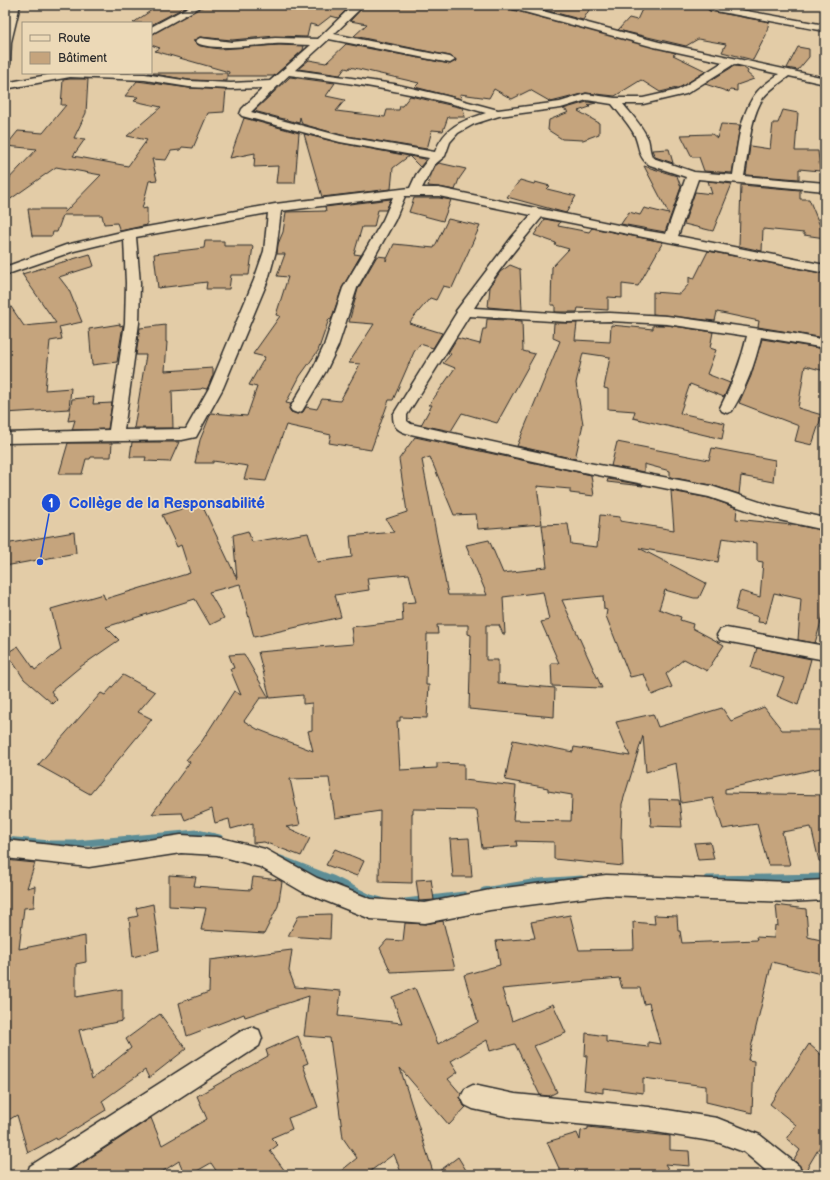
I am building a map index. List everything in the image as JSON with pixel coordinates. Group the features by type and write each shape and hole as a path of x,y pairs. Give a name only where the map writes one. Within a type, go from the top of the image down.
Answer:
{"street":[{"path":"5,64 6,42 15,5"},
{"path":"152,29 199,5"},
{"path":"359,5 324,39 273,84 246,111 246,114 340,139 439,156"},
{"path":"509,5 658,46 825,81"},
{"path":"713,8 825,28"},
{"path":"200,41 232,46 275,41 324,39 450,60"},
{"path":"415,191 422,175 430,163 439,156 446,141 454,131 470,122 498,113 561,105 586,97 615,101 643,101 682,92 732,61"},
{"path":"288,72 346,79 466,104 498,113"},
{"path":"738,178 743,147 757,99 787,73"},
{"path":"5,86 66,74"},
{"path":"90,74 145,77 189,84 231,86 273,84"},
{"path":"615,101 638,131 643,141 645,154 648,160 654,163 693,175 825,187"},
{"path":"671,238 693,175"},
{"path":"5,271 70,248 130,234 275,208 415,191 439,192 642,234 671,238 825,268"},
{"path":"297,408 320,371 331,346 350,288 389,220 401,192"},
{"path":"5,438 182,435 191,433 216,388 261,280 270,251 275,208"},
{"path":"540,212 511,246 463,311 400,415 400,423 406,428 557,461 711,492 770,512 825,524"},
{"path":"116,435 132,323 133,283 130,234"},
{"path":"463,311 568,318 610,317 667,320 755,332 825,344"},
{"path":"727,408 748,362 755,332"},
{"path":"726,635 825,653"},
{"path":"5,849 89,858 181,844 217,846 265,859 310,885 371,909 425,913 490,900 606,885 789,892 825,890"},
{"path":"40,1175 251,1038"},
{"path":"473,1098 515,1106 648,1119 717,1130 752,1143 790,1175"}],"building":[{"path":"159,5 189,5 152,24 152,22 134,22"},
{"path":"205,5 351,5 338,18 331,16 318,26 310,24 307,37 275,36 232,40 200,37 194,40 194,42 200,46 220,49 279,45 304,46 303,50 274,76 228,76 229,72 155,51 160,48 152,45 152,34"},
{"path":"365,5 404,5 415,7 417,5 438,5 462,9 465,5 502,5 506,8 676,53 673,55 706,71 681,87 660,92 641,80 615,96 586,93 551,102 530,90 512,99 494,89 489,98 460,94 461,99 415,87 419,83 350,67 349,69 345,68 340,75 298,69 309,60 326,63 346,44 450,64 456,61 450,56 354,36 367,24 350,21"},
{"path":"526,5 592,5 583,20"},
{"path":"644,5 709,5 706,8 710,11 769,22 766,35 753,60 722,52 726,44 698,39 686,46 618,30 629,18 637,20"},
{"path":"798,47 809,49 809,57 798,70 787,68"},
{"path":"734,66 743,67 754,79 737,85 737,91 730,90 729,92 705,84"},
{"path":"152,73 227,73 227,81 189,80"},
{"path":"290,77 335,83 326,96 345,100 336,111 385,117 387,110 399,110 400,106 402,106 410,96 463,108 465,117 448,117 443,131 432,130 427,149 341,135 302,124 300,117 299,123 254,111"},
{"path":"88,79 86,113 74,138 85,139 73,156 128,166 147,140 127,136 161,107 134,101 138,97 125,96 137,81 189,88 226,90 224,112 208,113 193,148 182,147 180,150 171,151 166,160 152,159 157,180 149,181 142,209 147,208 147,225 120,231 117,223 104,224 102,215 63,215 57,232 53,232 52,236 32,236 28,209 65,209 64,213 101,175 56,167 5,203 5,183 37,149 6,146 18,131 43,133 66,105 61,105 63,80"},
{"path":"587,102 596,103 588,105 590,107 578,111 599,123 599,134 583,140 562,139 548,130 549,120 569,112 563,109"},
{"path":"783,110 798,113 795,151 818,151 820,171 799,169 799,179 746,175 750,146 770,149 773,123 778,123"},
{"path":"244,118 299,133 295,183 276,183 278,166 254,167 255,153 230,158"},
{"path":"721,124 740,125 732,173 704,171 699,157 692,157 681,135 712,134 717,138"},
{"path":"304,134 340,143 409,156 393,168 391,189 322,197"},
{"path":"669,149 673,163 655,157 652,150"},
{"path":"409,156 425,159 425,161 420,167"},
{"path":"439,163 466,169 459,179 455,190 428,186 435,166"},
{"path":"644,166 677,176 681,187 665,232 621,224 629,212 640,215 644,208 669,214"},
{"path":"520,180 550,186 547,189 576,196 566,213 507,197"},
{"path":"708,181 732,184 713,231 684,224 695,192 712,194"},
{"path":"741,185 800,190 800,199 809,199 825,238 804,235 804,233 763,229 762,251 739,246"},
{"path":"414,198 439,198 451,200 443,221 409,212"},
{"path":"391,199 386,210 378,210 374,227 362,227 354,254 361,255 342,288 318,351 300,376 286,403 291,404 289,409 291,412 298,414 303,412 306,407 317,409 322,399 340,401 360,364 349,363 374,324 349,322 358,289 377,256 386,257 386,261 394,244 434,248 448,219 480,226 452,288 443,286 436,300 430,298 409,323 442,333 433,348 420,344 414,352 393,400 389,400 371,450 329,443 331,435 286,425 266,481 244,479 248,466 213,461 213,463 195,463 200,440 211,413 247,416 257,387 249,385 265,357 253,354 280,316 276,315 288,277 277,276 285,254 277,254 278,244 283,232 286,212 326,211 325,207"},
{"path":"545,219 560,222 558,226 589,232 592,228 663,242 638,286 622,284 622,298 608,297 608,310 578,308 577,312 555,312 555,305 551,305 552,267 569,249 555,245 556,243 534,235"},
{"path":"205,241 224,241 224,246 253,246 249,275 231,275 229,289 206,289 207,282 158,288 154,254 204,248"},
{"path":"708,251 825,274 825,338 758,327 759,321 717,312 715,321 653,314 653,292 680,294 689,284 689,277 694,279"},
{"path":"90,254 94,266 59,277 69,290 82,322 59,327 62,339 50,341 45,390 71,388 69,409 5,413 5,298 24,326 56,323 22,274"},
{"path":"510,265 520,269 522,310 488,307 490,287 500,272"},
{"path":"487,319 522,321 523,351 535,354 497,423 462,413 451,431 421,425 432,405 429,405 455,368 443,363 451,354 448,353 457,338 480,344 483,329 486,329"},
{"path":"554,323 577,323 575,340 610,342 611,325 653,329 653,325 667,325 713,332 710,348 716,350 707,374 730,383 724,397 690,384 680,413 725,423 722,439 633,418 635,411 608,409 608,389 604,388 610,357 583,353 576,383 583,424 575,459 517,446 560,341 553,338"},
{"path":"120,324 120,326 123,325 117,362 92,365 89,329"},
{"path":"166,325 167,342 165,371 213,368 213,375 207,389 202,388 172,391 173,428 134,428 146,355 136,355 140,328"},
{"path":"762,339 825,349 825,371 805,366 798,408 822,415 812,445 795,441 799,426 739,403 751,376"},
{"path":"94,397 93,404 112,403 108,429 72,430 75,420 68,421 72,399"},
{"path":"415,437 591,475 594,496 570,493 570,489 537,486 542,524 478,529 476,514 454,515 430,457 422,460 448,595 487,595 466,545 489,540 503,573 547,567 542,525 568,524 571,544 597,547 600,515 620,517 620,521 674,530 671,491 709,498 737,508 736,519 801,526 825,531 825,608 815,643 798,640 801,599 774,593 766,623 758,622 759,617 735,610 740,591 760,597 763,562 757,561 757,543 722,538 718,562 639,548 706,583 699,598 665,590 659,609 681,617 680,620 693,624 692,628 724,645 707,671 684,659 666,674 672,687 652,695 644,674 630,677 606,616 607,610 604,609 603,596 562,600 602,688 552,686 551,663 559,663 541,622 549,620 543,592 503,597 505,634 503,634 499,625 486,625 486,660 498,660 498,683 555,688 554,717 469,709 471,635 468,634 468,625 437,625 438,634 427,634 426,685 429,685 427,718 400,717 400,721 397,721 400,770 437,768 437,763 464,764 464,780 516,786 513,820 571,821 572,795 548,791 548,788 505,780 513,740 573,752 574,747 630,756 616,722 653,714 658,727 722,708 731,721 764,707 782,730 825,730 825,767 725,789 725,793 825,795 825,861 819,861 811,827 782,832 790,865 768,865 757,824 723,829 713,798 681,803 676,763 646,772 643,736 622,804 621,838 623,866 554,859 554,842 516,841 517,846 482,848 477,810 413,809 412,883 379,882 380,811 335,818 329,778 290,779 300,825 286,827 310,838 301,856 264,842 253,843 253,823 231,829 229,819 215,823 212,809 185,820 182,813 152,814 190,762 186,760 202,741 234,691 241,695 230,669 234,668 229,655 244,654 269,698 260,698 244,721 257,729 313,751 308,731 312,730 312,703 303,704 303,695 270,698 258,652 353,644 351,627 403,621 402,603 416,602 409,574 367,578 369,590 335,595 341,617 254,637 240,584 209,592 224,618 210,625 195,599 106,627 119,640 80,667 51,691 57,700 53,704 24,679 7,653 18,646 35,670 61,650 51,609 103,594 105,599 190,573 181,545 177,547 162,515 201,503 237,579 233,535 248,531 252,542 308,533 317,562 352,557 350,536 394,532 386,519 407,512 399,459"},
{"path":"132,442 179,442 170,462 145,461 146,457 130,457"},
{"path":"617,442 709,460 712,448 775,460 773,482 741,476 739,494 711,485 670,477 670,471 644,464 644,472 611,466"},
{"path":"68,443 112,443 111,457 91,457 90,459 86,459 82,474 59,474"},
{"path":"608,479 643,485 643,486 607,482"},
{"path":"74,532 76,553 5,566 5,544"},
{"path":"757,648 811,659 798,705 777,696 784,678 751,668"},
{"path":"123,675 155,692 138,712 152,719 90,794 38,765 101,693 105,695"},
{"path":"649,799 679,800 682,827 651,826"},
{"path":"469,838 472,877 453,877 450,839"},
{"path":"710,842 714,859 698,860 694,843"},
{"path":"335,849 364,861 357,876 326,865"},
{"path":"5,860 35,863 27,888 35,886 34,907 24,908 19,949 85,936 86,962 76,964 76,997 122,989 122,1021 79,1030 92,1079 131,1048 126,1039 160,1014 186,1049 149,1078 145,1070 102,1101 106,1110 57,1140 56,1138 28,1153 17,1115 5,1122"},
{"path":"169,875 196,877 194,886 251,890 253,877 279,880 282,882 278,906 264,934 201,930 206,908 169,906"},
{"path":"431,879 434,900 419,901 416,880"},
{"path":"153,904 159,950 133,957 129,918 138,916 136,908"},
{"path":"776,905 806,909 808,937 825,941 825,975 772,962 748,1060 754,1061 752,1113 706,1102 706,1086 643,1078 643,1093 603,1088 603,1093 584,1090 587,1056 585,1056 586,1033 606,1036 606,1042 648,1047 648,1042 660,1044 649,1003 644,1004 640,988 622,988 619,978 502,989 512,1021 553,1004 566,1033 534,1046 557,1092 549,1096 540,1095 515,1044 490,1051 487,1040 451,1061 458,1072 448,1079 461,1094 460,1098 466,1107 449,1125 400,1068 434,1175 402,1175 394,1154 365,1175 336,1175 357,1158 343,1138 330,1038 304,1036 309,996 245,1017 244,1014 187,1036 179,1003 209,992 210,960 292,950 289,971 295,987 341,991 338,1016 402,1023 392,997 415,988 438,1044 478,1022 464,975 500,965 496,941 535,938 531,922 570,915 579,950 634,949 633,922 655,924 654,915 677,916 678,931 680,931 682,943 757,940 756,937 774,938 775,925 778,926"},
{"path":"331,914 330,939 288,936 299,915"},
{"path":"443,921 455,969 391,972 380,948 387,940 403,941 405,923 425,924"},
{"path":"298,1036 308,1063 303,1065 318,1107 288,1118 292,1129 271,1138 278,1145 270,1151 288,1175 219,1175 211,1163 190,1175 185,1175 179,1161 157,1175 64,1175 151,1118 162,1145 207,1119 197,1096 268,1056 266,1050"},
{"path":"809,1044 825,1058 825,1138 803,1175 800,1166 794,1160 800,1150 787,1139 796,1125 770,1104"},
{"path":"588,1127 670,1136 670,1150 689,1151 690,1166 665,1164 672,1175 562,1175 547,1142 577,1133 580,1140 581,1131 588,1129"},
{"path":"458,1157 469,1175 434,1175"}],"waterway":[{"path":"5,840 50,844 75,844 197,833 219,838"},
{"path":"278,858 332,879 370,898 381,901"},
{"path":"707,879 825,877"},
{"path":"484,891 538,882 581,879"},
{"path":"405,902 464,895"}],"place":[{"name":"Collège de la Responsabilité","path":"40,562"}]}
